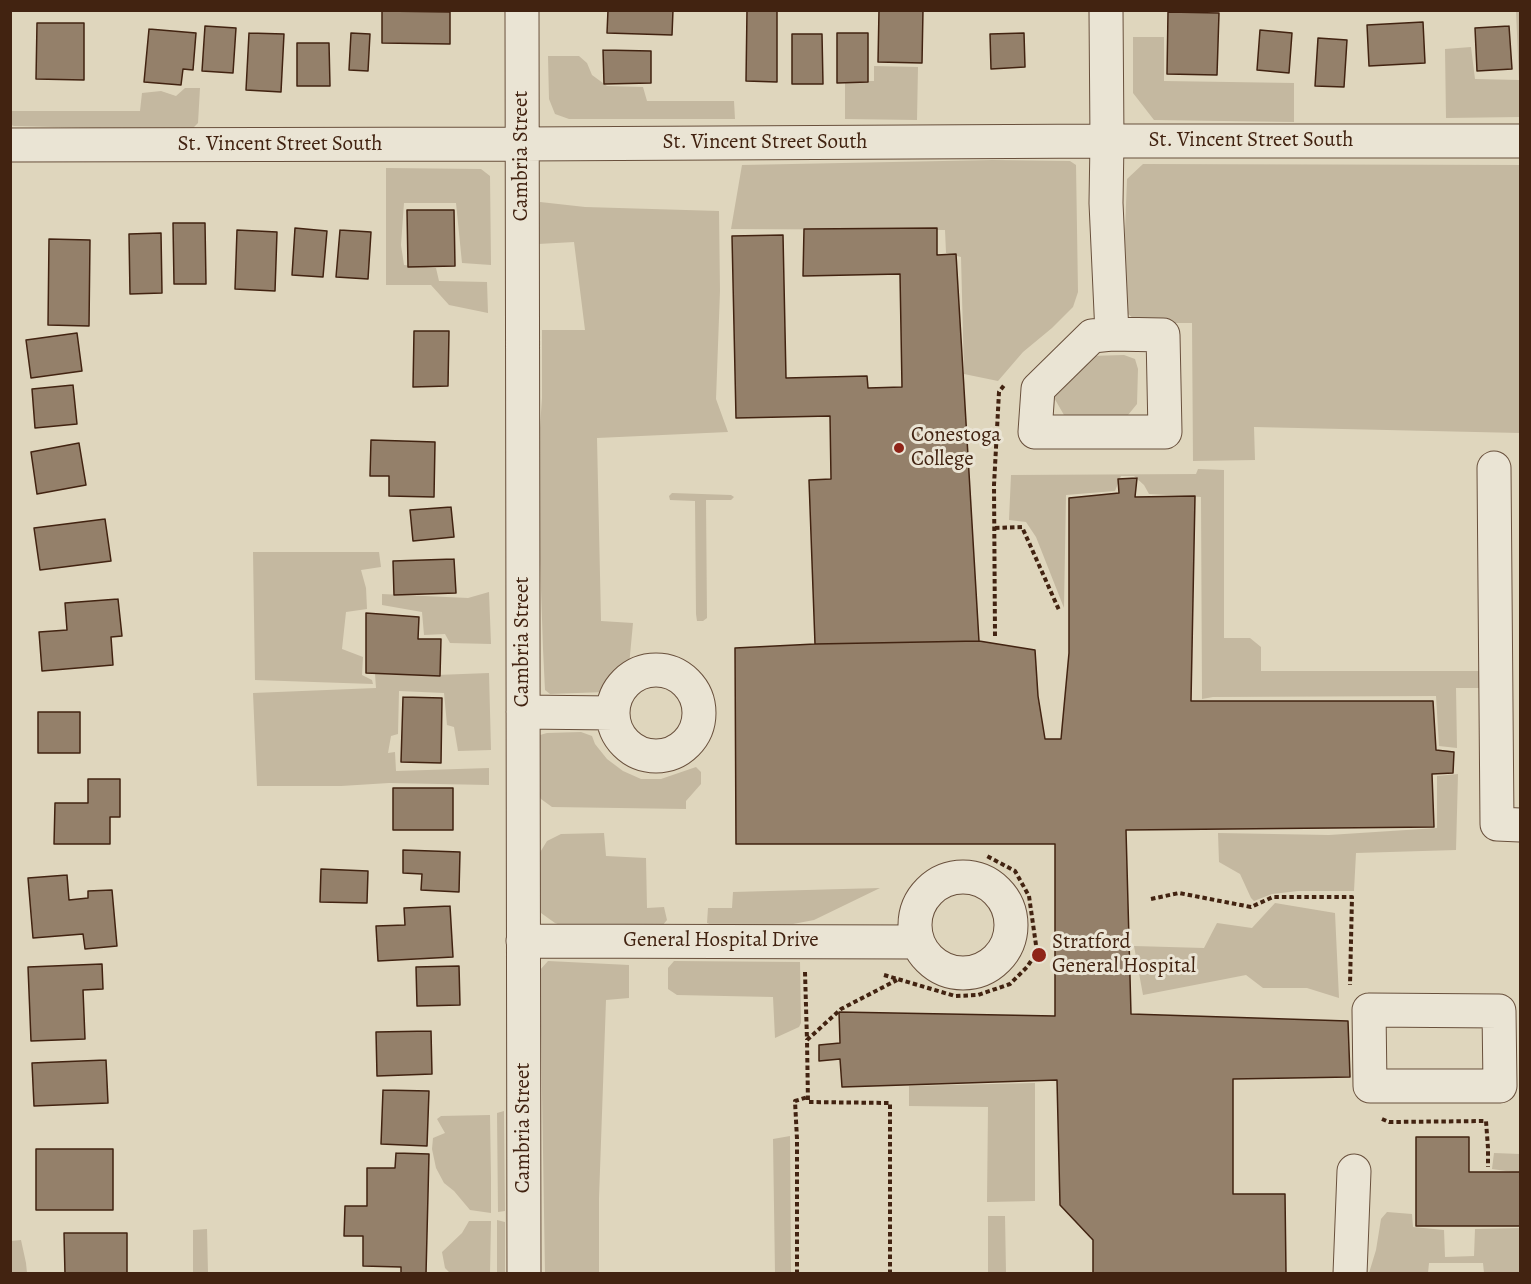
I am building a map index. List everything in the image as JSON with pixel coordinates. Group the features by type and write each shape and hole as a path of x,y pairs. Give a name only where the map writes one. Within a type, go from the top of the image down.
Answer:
{"street":[{"name":"Cambria Street","path":"522,10 524,1274"},
{"path":"1106,10 1106,203 1112,334"},
{"name":"St. Vincent Street South","path":"10,145 1521,141"},
{"path":"1112,334 1162,335 1165,432 1035,432 1038,389 1092,336 1112,334"},
{"path":"1494,468 1497,824 1521,825"},
{"path":"523,712 613,713"},
{"name":"General Hospital Drive","path":"523,941 918,942"},
{"path":"1350,1274 1354,1171"}],"path":[{"path":"995,528 1022,527 1059,610"},
{"path":"805,969 808,1102 890,1103 890,1274"},
{"path":"807,1040 841,1010 898,980"},
{"path":"797,1274 795,1101 808,1097"}],"shaded area":[{"path":"1516,11 1520,11 1520,117 1446,118 1445,49 1471,47 1475,79 1519,80"},
{"path":"1133,37 1164,37 1164,81 1294,83 1294,122 1154,120 1133,93"},
{"path":"548,56 579,56 587,63 592,75 607,86 643,87 647,101 734,101 735,119 569,119 555,114 549,99"},
{"path":"874,66 918,67 917,120 845,119 845,81 874,81"},
{"path":"185,88 200,88 198,123 193,128 11,125 11,111 140,111 142,93 161,91 176,96"},
{"path":"993,160 1070,161 1076,165 1078,292 1073,307 1023,352 998,381 964,374 961,257 946,253 945,230 731,229 742,165"},
{"path":"1143,164 1520,165 1520,433 1254,427 1255,460 1193,461 1192,323 1139,323 1122,309 1127,179"},
{"path":"386,168 481,169 490,176 491,265 462,263 456,203 404,203 401,245 404,265 436,268 439,281 487,282 488,313 449,305 431,285 386,285"},
{"path":"540,202 585,207 719,211 720,291 716,399 728,432 597,438 601,621 633,623 629,666 605,692 550,694 545,690 537,471 542,398 542,330 585,330 574,242 538,244"},
{"path":"1124,355 1135,359 1138,369 1137,404 1128,415 1064,415 1053,396 1089,356"},
{"path":"1198,469 1224,470 1224,638 1250,638 1261,647 1261,671 1486,671 1484,688 1456,688 1457,748 1439,746 1436,696 1213,697 1202,699 1201,497 1149,494 1144,485 1134,476 1121,476 1115,491 1066,495 1064,608 1036,537 1026,522 1009,520 1011,475 1196,474"},
{"path":"672,493 731,495 734,497 731,500 706,500 707,618 703,621 697,621 696,614 695,501 670,500 669,496"},
{"path":"253,552 379,552 381,567 361,570 366,588 367,609 346,612 342,649 363,657 362,675 372,680 373,684 255,680"},
{"path":"489,592 491,644 450,643 445,634 424,635 422,612 382,605 382,594 468,598"},
{"path":"489,673 491,750 458,751 454,727 447,725 444,693 399,691 398,734 391,736 388,753 395,752 396,771 489,768 489,785 389,783 341,786 257,786 253,693 376,688 375,674"},
{"path":"581,732 592,736 595,744 607,759 623,771 641,779 661,779 696,767 701,772 701,784 686,801 686,809 552,807 541,799 538,793 540,735"},
{"path":"1458,774 1456,850 1356,853 1354,891 1298,891 1272,894 1254,901 1240,874 1219,862 1218,833 1329,835 1437,828 1437,776"},
{"path":"604,833 606,856 646,858 647,908 664,907 667,920 662,926 563,926 541,913 539,854 547,841 561,834"},
{"path":"880,888 814,920 793,924 714,926 707,923 708,908 732,908 733,892"},
{"path":"1275,903 1335,913 1339,998 1307,988 1263,988 1246,975 1143,995 1134,946 1204,948 1217,923 1252,928"},
{"path":"548,961 629,965 629,998 606,1000 599,1198 599,1273 545,1273 540,970"},
{"path":"674,961 800,962 801,1023 799,1027 775,1038 773,997 677,995 668,989 668,968"},
{"path":"1035,1083 1035,1201 987,1202 988,1107 909,1106 909,1086"},
{"path":"504,1111 505,1211 498,1212 497,1113"},
{"path":"490,1115 491,1213 470,1210 444,1183 436,1168 432,1149 433,1138 445,1133 437,1119 441,1116"},
{"path":"790,1136 791,1273 775,1273 773,1139"},
{"path":"1494,1153 1520,1154 1520,1173 1492,1169"},
{"path":"1387,1212 1412,1214 1413,1227 1444,1230 1445,1257 1474,1256 1475,1229 1520,1228 1520,1273 1484,1273 1483,1263 1429,1263 1428,1273 1369,1273 1376,1250 1381,1219"},
{"path":"988,1216 1005,1216 1006,1273 988,1273"},
{"path":"497,1220 505,1222 505,1273 497,1273"},
{"path":"469,1221 491,1221 490,1273 450,1273 445,1268 442,1252 462,1233"},
{"path":"207,1229 208,1273 193,1273 193,1230"},
{"path":"21,1240 27,1273 11,1273 11,1241"}],"building":[{"path":"608,10 673,10 672,35 607,33"},
{"path":"747,10 777,10 777,82 746,81"},
{"path":"879,10 923,10 922,63 878,62"},
{"path":"382,11 450,12 450,44 382,43"},
{"path":"1168,12 1219,13 1217,75 1167,74"},
{"path":"1423,22 1425,63 1369,66 1367,25"},
{"path":"37,23 84,23 84,80 36,79"},
{"path":"205,26 236,28 233,73 202,71"},
{"path":"1509,26 1512,69 1477,71 1475,28"},
{"path":"149,29 196,33 193,70 183,69 181,85 144,82"},
{"path":"1260,30 1292,33 1289,73 1257,70"},
{"path":"249,33 284,34 281,92 246,90"},
{"path":"351,33 370,34 368,71 349,70"},
{"path":"837,33 868,33 868,82 837,83"},
{"path":"1024,33 1025,67 991,69 990,34"},
{"path":"792,34 822,34 823,84 792,84"},
{"path":"1318,38 1347,40 1344,87 1315,86"},
{"path":"297,43 329,43 330,86 297,86"},
{"path":"603,50 651,51 651,83 604,84"},
{"path":"407,210 454,210 455,266 408,267"},
{"path":"173,223 205,223 206,284 174,284"},
{"path":"295,228 327,231 323,277 292,275"},
{"name":"Conestoga College","path":"937,228 937,255 956,254 979,641 815,644 809,480 831,479 830,416 736,418 732,236 783,235 786,378 867,376 868,388 902,387 900,274 803,276 804,229"},
{"path":"237,230 277,232 275,291 235,289"},
{"path":"340,230 371,232 368,279 336,277"},
{"path":"161,233 162,293 130,294 129,234"},
{"path":"49,239 90,240 89,326 48,325"},
{"path":"414,331 449,331 448,386 413,387"},
{"path":"77,333 82,371 31,378 26,340"},
{"path":"73,385 77,424 35,428 32,389"},
{"path":"371,440 435,442 434,497 389,496 389,476 370,476"},
{"path":"79,443 86,485 37,494 31,452"},
{"path":"1137,478 1135,497 1195,496 1191,701 1433,701 1436,750 1454,752 1453,773 1432,774 1434,827 1126,830 1131,1014 1348,1021 1350,1077 1233,1079 1233,1194 1285,1194 1286,1274 1093,1274 1093,1240 1060,1205 1057,1080 842,1087 840,1059 819,1061 819,1045 840,1043 839,1012 1055,1016 1055,844 736,844 735,648 979,641 1035,650 1038,696 1045,739 1061,739 1069,653 1069,498 1119,493 1118,479"},
{"path":"451,507 454,537 413,541 410,510"},
{"path":"105,519 111,561 40,570 34,528"},
{"path":"454,559 456,593 394,595 393,561"},
{"path":"118,599 122,636 111,637 113,665 42,671 39,632 67,630 65,603"},
{"path":"366,613 419,617 418,639 441,639 440,676 366,673"},
{"path":"403,697 442,698 441,763 401,762"},
{"path":"38,712 80,712 80,753 38,753"},
{"path":"88,779 120,779 120,817 110,817 110,844 54,844 55,803 88,803"},
{"path":"393,788 453,788 453,830 393,830"},
{"path":"403,850 460,852 459,892 421,890 422,874 403,873"},
{"path":"321,869 368,871 367,903 320,902"},
{"path":"67,875 69,900 88,898 88,891 112,890 117,946 85,949 83,934 33,938 28,878"},
{"path":"450,906 453,957 378,961 376,926 405,925 404,908"},
{"path":"102,964 103,989 83,990 85,1039 31,1041 28,967"},
{"path":"459,966 460,1005 417,1006 416,967"},
{"path":"431,1031 432,1074 377,1076 376,1032"},
{"path":"106,1060 108,1103 34,1106 32,1063"},
{"path":"383,1090 429,1091 427,1146 381,1144"},
{"path":"1416,1137 1469,1137 1469,1172 1520,1172 1520,1226 1416,1226"},
{"path":"36,1149 113,1149 113,1210 36,1210"},
{"path":"396,1153 429,1154 426,1274 401,1274 401,1267 363,1266 363,1236 344,1236 345,1206 367,1206 367,1168 395,1168"},
{"path":"64,1233 127,1233 127,1274 65,1274"}],"place":[{"name":"Conestoga College","path":"899,448"},
{"name":"Stratford General Hospital","path":"1039,955"}]}
